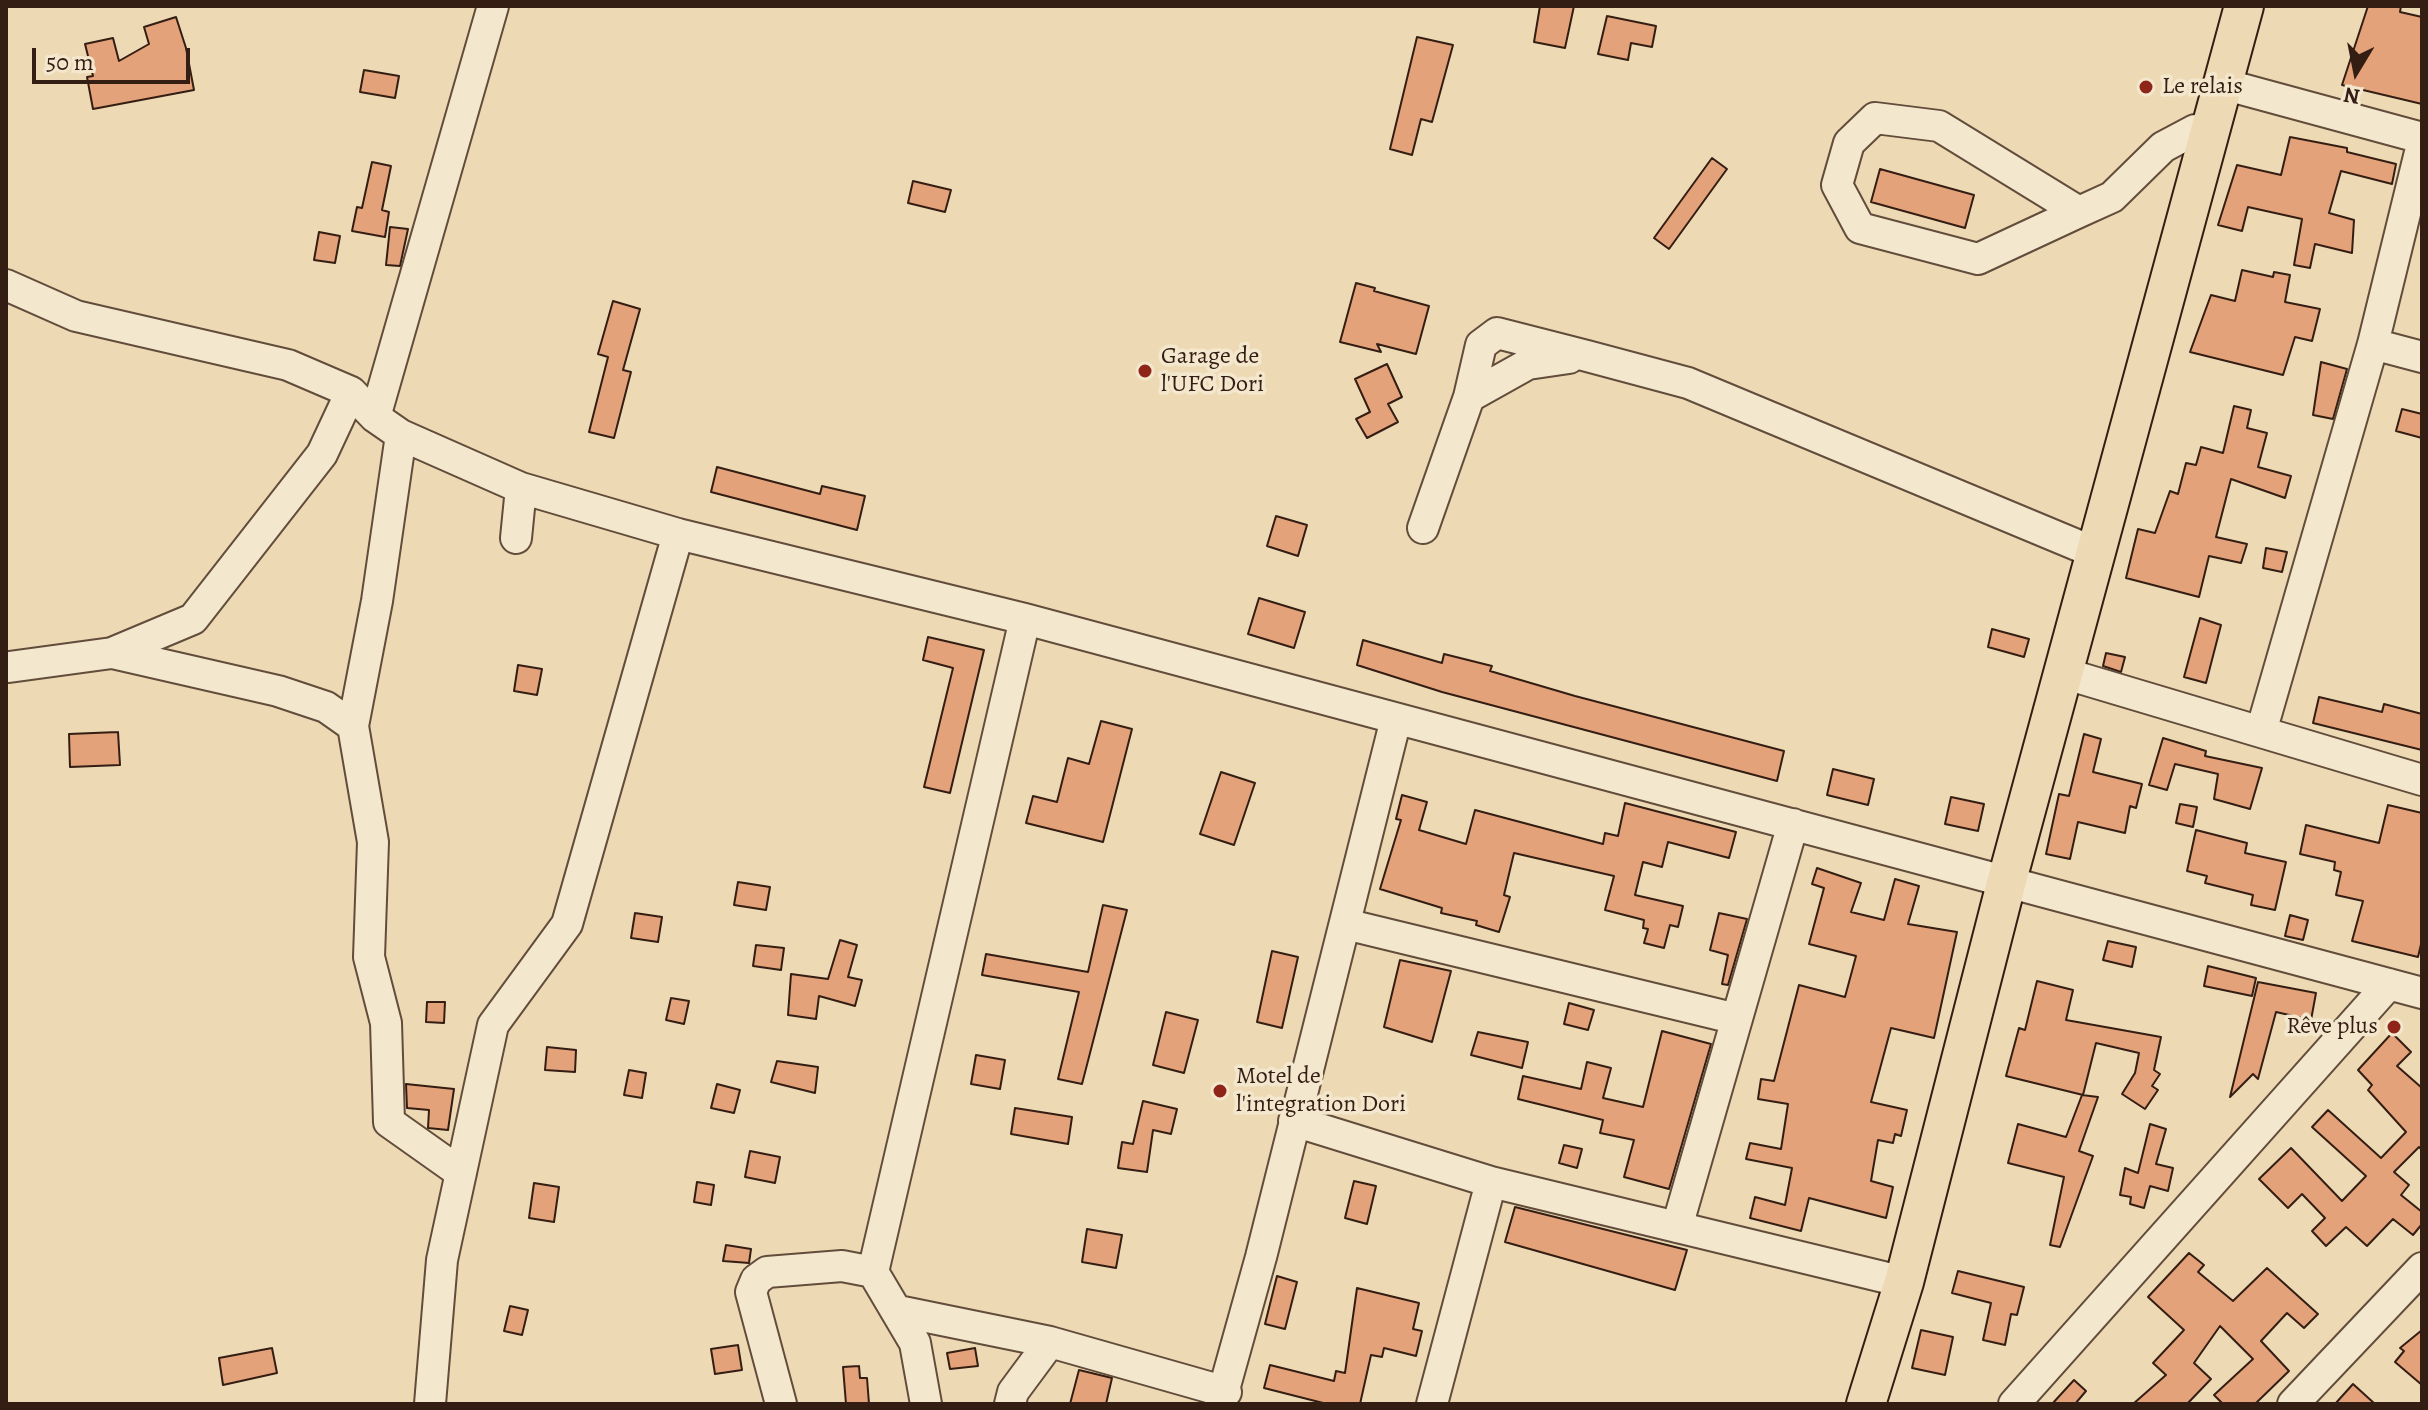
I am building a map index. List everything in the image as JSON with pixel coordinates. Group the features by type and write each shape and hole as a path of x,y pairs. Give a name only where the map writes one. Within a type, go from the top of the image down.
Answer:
{"main road":[{"path":"1866,1404 1904,1282 2007,880 2244,6"}],"street":[{"path":"375,417 493,6"},
{"path":"2223,84 2422,138"},
{"path":"2079,212 1939,126 1875,118 1849,143 1837,185 1860,228 1978,259 2112,197 2163,147 2195,130 2212,130"},
{"path":"2261,732 2373,344 2422,144"},
{"path":"6,285 76,316 288,365 351,392 375,417 401,435 521,488 678,534 1025,619 2422,993"},
{"path":"1423,528 1469,397 1481,345 1497,333 1688,383 2096,553"},
{"path":"2373,344 2422,357"},
{"path":"1469,397 1528,364 1587,356"},
{"path":"9,667 112,653 193,619 322,454 351,392"},
{"path":"401,435 377,601 353,726 373,842 369,957 386,1023 389,1122 461,1173"},
{"path":"516,538 521,488"},
{"path":"430,1404 442,1260 493,1025 567,924 678,534"},
{"path":"926,1404 915,1343 873,1272 1025,619"},
{"path":"112,653 278,691 326,707 353,726"},
{"path":"2063,673 2422,780"},
{"path":"898,1311 1050,1342 1223,1398 1396,719"},
{"path":"1677,1227 1793,824"},
{"path":"1345,924 1737,1019"},
{"path":"2014,1404 2389,984"},
{"path":"1294,1121 1491,1182 1904,1282"},
{"path":"1432,1404 1491,1182"},
{"path":"781,1404 751,1292 756,1280 767,1272 842,1266 873,1272"},
{"path":"2293,1404 2422,1268"},
{"path":"1010,1404 1013,1392 1050,1342"}],"building":[{"path":"1540,6 1574,6 1565,48 1534,42"},
{"path":"2368,6 2401,6 2400,12 2422,17 2422,104 2342,85"},
{"path":"1607,16 1656,26 1652,47 1631,43 1628,60 1598,54"},
{"path":"176,17 194,90 93,109 87,77 93,76 85,44 113,38 119,61 149,44 144,27"},
{"path":"1417,37 1453,45 1432,122 1421,119 1412,155 1390,149"},
{"path":"364,70 399,76 395,98 360,92"},
{"path":"2290,137 2347,148 2347,152 2396,164 2392,184 2341,171 2329,213 2354,220 2352,253 2315,244 2310,268 2294,265 2302,219 2248,207 2242,231 2218,225 2237,165 2281,175"},
{"path":"1712,158 1727,169 1669,249 1654,238"},
{"path":"372,162 391,166 382,210 389,212 385,237 352,231 357,207 362,208"},
{"path":"1880,169 1974,195 1965,228 1871,202"},
{"path":"913,181 951,190 945,212 908,203"},
{"path":"390,227 408,229 400,266 386,265"},
{"path":"319,232 340,236 335,263 314,260"},
{"path":"2242,270 2273,277 2274,272 2290,275 2285,302 2320,309 2312,341 2295,337 2283,375 2190,352 2211,295 2235,301"},
{"path":"1356,283 1429,306 1416,354 1377,344 1381,352 1340,342"},
{"path":"613,301 640,309 623,370 631,372 614,438 589,432 608,357 598,354"},
{"path":"2321,362 2347,369 2333,419 2313,415"},
{"path":"1387,364 1402,397 1388,404 1398,422 1367,438 1356,419 1370,412 1355,379"},
{"path":"2234,406 2251,410 2247,428 2267,433 2258,467 2291,476 2285,498 2231,479 2216,537 2247,544 2241,563 2209,556 2199,597 2126,578 2138,529 2155,533 2170,491 2178,494 2186,463 2196,465 2201,447 2223,453"},
{"path":"2402,409 2422,414 2422,438 2396,431"},
{"path":"717,467 820,494 822,486 865,496 857,530 711,492"},
{"path":"1276,516 1307,525 1298,556 1267,546"},
{"path":"2266,548 2287,552 2282,572 2263,568"},
{"path":"1259,598 1305,612 1294,648 1248,634"},
{"path":"2200,618 2221,625 2206,683 2184,677"},
{"path":"1992,629 2029,639 2024,657 1988,647"},
{"path":"928,637 984,650 950,793 924,787 953,668 923,660"},
{"path":"1363,640 1442,663 1444,654 1492,666 1490,671 1575,696 1784,751 1777,781 1442,692 1357,665"},
{"path":"2106,653 2125,657 2121,672 2103,666"},
{"path":"518,665 542,669 537,695 514,691"},
{"path":"2319,697 2382,712 2384,704 2422,714 2422,750 2313,723"},
{"path":"1101,721 1132,729 1103,842 1026,823 1033,796 1057,802 1068,758 1089,764"},
{"path":"118,732 120,765 70,767 69,734"},
{"path":"2084,734 2101,739 2093,772 2142,784 2136,808 2130,806 2125,833 2078,822 2070,859 2046,854 2059,794 2069,796"},
{"path":"2163,738 2206,751 2205,756 2262,768 2250,809 2214,799 2218,774 2175,764 2167,790 2149,785"},
{"path":"1833,769 1874,779 1868,805 1827,795"},
{"path":"1221,772 1255,783 1234,845 1200,834"},
{"path":"1402,795 1427,802 1419,830 1466,844 1475,810 1603,844 1605,833 1618,836 1625,803 1736,832 1729,858 1668,842 1662,867 1643,862 1635,895 1683,906 1678,927 1670,925 1664,948 1644,943 1648,929 1643,928 1644,920 1605,910 1614,876 1514,853 1504,895 1510,897 1499,932 1476,925 1477,921 1441,913 1442,908 1380,889 1401,820 1396,819"},
{"path":"1951,797 1984,804 1978,831 1945,824"},
{"path":"2180,804 2197,807 2193,827 2176,823"},
{"path":"2388,805 2422,813 2422,940 2418,957 2352,941 2363,901 2336,895 2341,872 2334,870 2335,862 2300,854 2306,825 2379,843"},
{"path":"2196,830 2247,843 2245,853 2286,862 2275,910 2251,905 2253,895 2205,883 2207,876 2187,871"},
{"path":"1817,868 1861,883 1851,912 1884,920 1895,879 1919,886 1908,924 1957,932 1934,1038 1891,1028 1871,1102 1907,1110 1901,1136 1895,1134 1893,1143 1878,1140 1871,1181 1893,1187 1886,1218 1809,1198 1801,1231 1750,1218 1755,1197 1785,1205 1792,1168 1746,1159 1750,1143 1781,1149 1788,1104 1758,1099 1761,1079 1774,1081 1799,985 1845,997 1856,956 1809,944 1824,888 1812,884"},
{"path":"738,882 770,887 766,910 734,905"},
{"path":"1103,905 1127,910 1082,1084 1058,1079 1079,992 982,975 986,954 1088,972"},
{"path":"635,913 662,917 658,942 631,938"},
{"path":"1719,913 1747,919 1728,985 1722,984 1728,955 1710,950"},
{"path":"2290,915 2308,920 2303,940 2285,936"},
{"path":"840,940 857,945 848,977 862,980 855,1006 819,996 816,1019 788,1015 791,974 828,979"},
{"path":"2108,941 2136,947 2132,967 2103,960"},
{"path":"756,945 784,948 781,970 753,966"},
{"path":"1272,951 1298,957 1282,1028 1257,1022"},
{"path":"1400,960 1451,971 1432,1042 1384,1027"},
{"path":"2208,966 2256,978 2252,996 2204,986"},
{"path":"2037,981 2073,990 2066,1020 2161,1037 2154,1070 2160,1074 2152,1086 2158,1090 2145,1109 2122,1094 2135,1073 2139,1053 2096,1043 2083,1095 2006,1076 2019,1028 2025,1030"},
{"path":"2258,982 2316,993 2311,1020 2276,1012 2258,1079 2253,1074 2230,1097"},
{"path":"671,998 689,1001 684,1024 666,1020"},
{"path":"427,1002 445,1002 444,1023 426,1022"},
{"path":"1569,1003 1594,1010 1588,1030 1564,1024"},
{"path":"1166,1012 1198,1020 1184,1073 1153,1065"},
{"path":"1662,1031 1711,1044 1669,1189 1624,1177 1634,1140 1600,1133 1603,1120 1518,1099 1523,1076 1581,1089 1587,1062 1611,1068 1603,1098 1643,1107"},
{"path":"1478,1032 1528,1042 1522,1068 1471,1055"},
{"path":"2392,1033 2411,1052 2397,1066 2422,1088 2422,1150 2419,1147 2394,1172 2409,1185 2401,1195 2422,1212 2422,1224 2413,1235 2393,1219 2367,1246 2346,1227 2326,1246 2312,1231 2325,1218 2302,1194 2288,1208 2259,1179 2291,1148 2342,1201 2366,1176 2312,1127 2328,1110 2381,1158 2406,1132 2368,1090 2372,1085 2358,1070"},
{"path":"547,1047 576,1050 575,1072 545,1070"},
{"path":"976,1055 1005,1060 1000,1089 971,1084"},
{"path":"777,1061 818,1067 815,1093 771,1082"},
{"path":"629,1070 646,1073 642,1098 624,1095"},
{"path":"406,1084 454,1089 448,1130 428,1128 429,1110 407,1108"},
{"path":"717,1084 740,1090 734,1113 711,1108"},
{"path":"2082,1095 2098,1097 2079,1151 2093,1156 2060,1247 2050,1245 2064,1177 2008,1163 2018,1124 2066,1137"},
{"path":"1143,1101 1177,1109 1171,1134 1153,1130 1147,1172 1118,1168 1122,1142 1133,1144"},
{"path":"1015,1108 1072,1117 1068,1144 1011,1134"},
{"path":"2150,1124 2166,1129 2156,1164 2173,1168 2168,1191 2150,1186 2144,1208 2130,1204 2131,1197 2120,1195 2125,1168 2138,1173"},
{"path":"1564,1145 1582,1149 1577,1168 1559,1163"},
{"path":"750,1151 780,1157 775,1183 745,1177"},
{"path":"1354,1181 1376,1186 1367,1224 1345,1218"},
{"path":"697,1182 714,1185 711,1205 694,1202"},
{"path":"534,1183 559,1187 554,1222 529,1218"},
{"path":"1515,1207 1687,1250 1675,1290 1505,1242"},
{"path":"1087,1229 1122,1235 1116,1268 1082,1262"},
{"path":"726,1245 751,1249 749,1263 723,1261"},
{"path":"2189,1253 2204,1265 2198,1272 2233,1301 2267,1268 2318,1314 2304,1328 2287,1313 2261,1341 2289,1371 2255,1404 2223,1404 2214,1395 2253,1359 2220,1326 2194,1363 2211,1379 2187,1404 2133,1404 2166,1375 2153,1363 2184,1330 2148,1297"},
{"path":"1958,1271 2024,1287 2017,1315 2011,1314 2005,1345 1983,1340 1991,1303 1952,1293"},
{"path":"1277,1276 1297,1282 1285,1329 1265,1324"},
{"path":"1357,1288 1419,1303 1413,1329 1422,1331 1416,1356 1384,1348 1382,1357 1371,1355 1360,1404 1327,1404 1264,1388 1270,1365 1334,1381 1336,1371 1345,1373"},
{"path":"510,1306 528,1310 522,1335 504,1331"},
{"path":"1921,1330 1953,1337 1945,1375 1912,1368"},
{"path":"2422,1330 2422,1385 2395,1362 2404,1351 2400,1348"},
{"path":"738,1345 742,1370 715,1374 711,1349"},
{"path":"272,1348 277,1373 223,1385 219,1358"},
{"path":"975,1348 978,1366 950,1369 947,1353"},
{"path":"859,1366 860,1378 867,1378 869,1404 846,1404 843,1367"},
{"path":"1079,1370 1112,1378 1106,1404 1070,1404"},
{"path":"2074,1380 2086,1391 2075,1404 2052,1404"},
{"path":"2353,1384 2375,1404 2335,1404"}],"place":[{"name":"Le relais","path":"2146,87"},
{"name":"Garage de l'UFC Dori","path":"1145,371"},
{"name":"Rêve plus","path":"2394,1027"},
{"name":"Motel de l'integration Dori","path":"1220,1091"}]}
